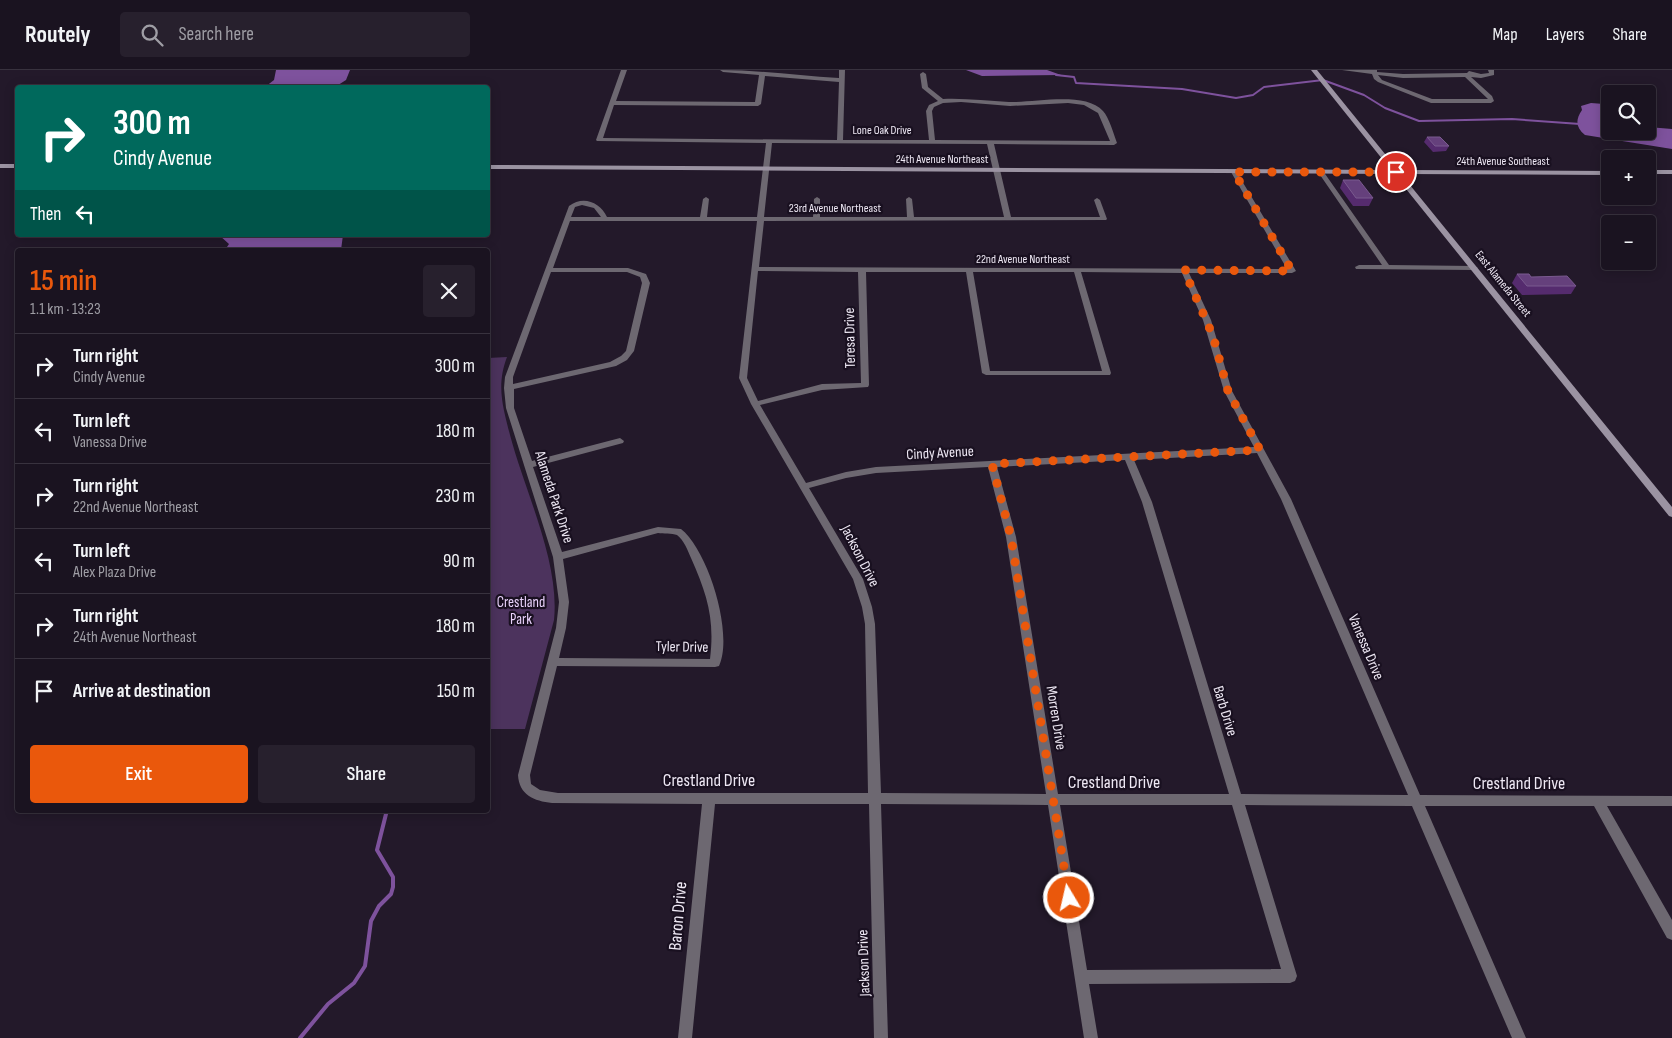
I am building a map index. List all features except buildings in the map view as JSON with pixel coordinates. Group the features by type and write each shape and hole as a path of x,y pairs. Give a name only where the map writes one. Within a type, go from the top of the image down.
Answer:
{"street":[{"path":"624,70 612,103 758,104 762,74"},
{"path":"723,70 841,80"},
{"path":"840,141 842,70"},
{"name":"East Alameda Street","path":"1314,70 1672,514"},
{"path":"1345,70 1433,73 1465,72 1476,75 1490,75 1492,72 1490,70"},
{"path":"1376,71 1380,81 1427,101 1491,101 1490,97 1465,72"},
{"path":"923,74 925,88 942,101"},
{"name":"Lone Oak Drive","path":"612,103 598,140 1114,143 1101,112 1085,103 1068,101 1026,105 961,100 942,101"},
{"path":"932,142 928,111 934,104 942,101"},
{"name":"Jackson Drive","path":"769,141 764,169 761,219 743,378 755,404 858,579 867,607 870,624 881,1038"},
{"path":"990,142 1008,219"},
{"path":"0,166 15,166"},
{"name":"24th Avenue Northeast","path":"490,167 1396,172"},
{"name":"22nd Avenue Northeast","path":"754,269 1292,271 1234,172"},
{"path":"1321,172 1387,266"},
{"name":"24th Avenue Southeast","path":"1396,172 1601,173"},
{"path":"1656,172 1672,172"},
{"path":"703,219 706,199"},
{"path":"816,199 816,219"},
{"path":"908,199 911,219"},
{"name":"23rd Avenue Northeast","path":"567,219 1104,219 1097,200"},
{"path":"567,219 572,206 581,203 598,207 602,210 605,219"},
{"name":"Alameda Park Drive","path":"528,790 524,781 524,775 552,662 564,602 558,557 510,408 508,388 511,370 567,219"},
{"path":"1359,268 1387,266 1474,268"},
{"path":"508,388 605,366 624,358 633,344 645,290 646,279 640,273 628,270 548,270"},
{"name":"Teresa Drive","path":"755,404 822,387 865,384 862,270"},
{"path":"969,270 986,372 1107,373 1077,270"},
{"name":"Vanessa Drive","path":"1184,270 1213,336 1228,391 1286,500 1519,1038"},
{"path":"528,466 620,441"},
{"name":"Cindy Avenue","path":"805,486 859,472 1260,450"},
{"name":"Barb Drive","path":"1082,977 1290,976 1147,502 1128,457"},
{"name":"Morren Drive","path":"992,464 1011,537 1091,1038"},
{"name":"Tyler Drive","path":"552,662 716,662 719,621 713,595 684,535 678,531 665,529 558,557"},
{"name":"Crestland Drive","path":"528,790 536,794 558,798 1672,801"},
{"name":"Baron Drive","path":"685,1038 709,798"},
{"path":"1597,800 1672,932"}],"green space":[{"name":"Crestland Park","path":"507,357 501,387 503,406 516,457 547,551 552,575 554,620 525,729 490,729 490,358"}],"shaded area":[{"path":"276,70 350,70 346,80 338,85 268,85 274,80"},
{"path":"966,70 1047,70 1061,75 982,76"},
{"path":"1591,103 1601,104 1601,138 1585,135 1578,127 1578,117 1582,110 1581,106"},
{"path":"1656,128 1672,129 1672,149 1616,140 1656,140"},
{"path":"221,237 343,237 341,248 226,248 229,244"}],"waterway":[{"path":"1056,75 1074,77 1076,83 1182,89 1236,98 1253,95 1264,87 1323,80 1364,95 1385,108 1419,121 1512,119 1580,124"},
{"path":"300,1038 328,1004 354,983 365,966 371,921 379,906 391,894 393,887 393,877 377,850 386,813"}],"route":[{"path":"1069,898 1011,537 1004,503 992,464 1260,450 1234,406 1224,380 1213,336 1184,270 1292,271 1234,172 1396,172"}]}
